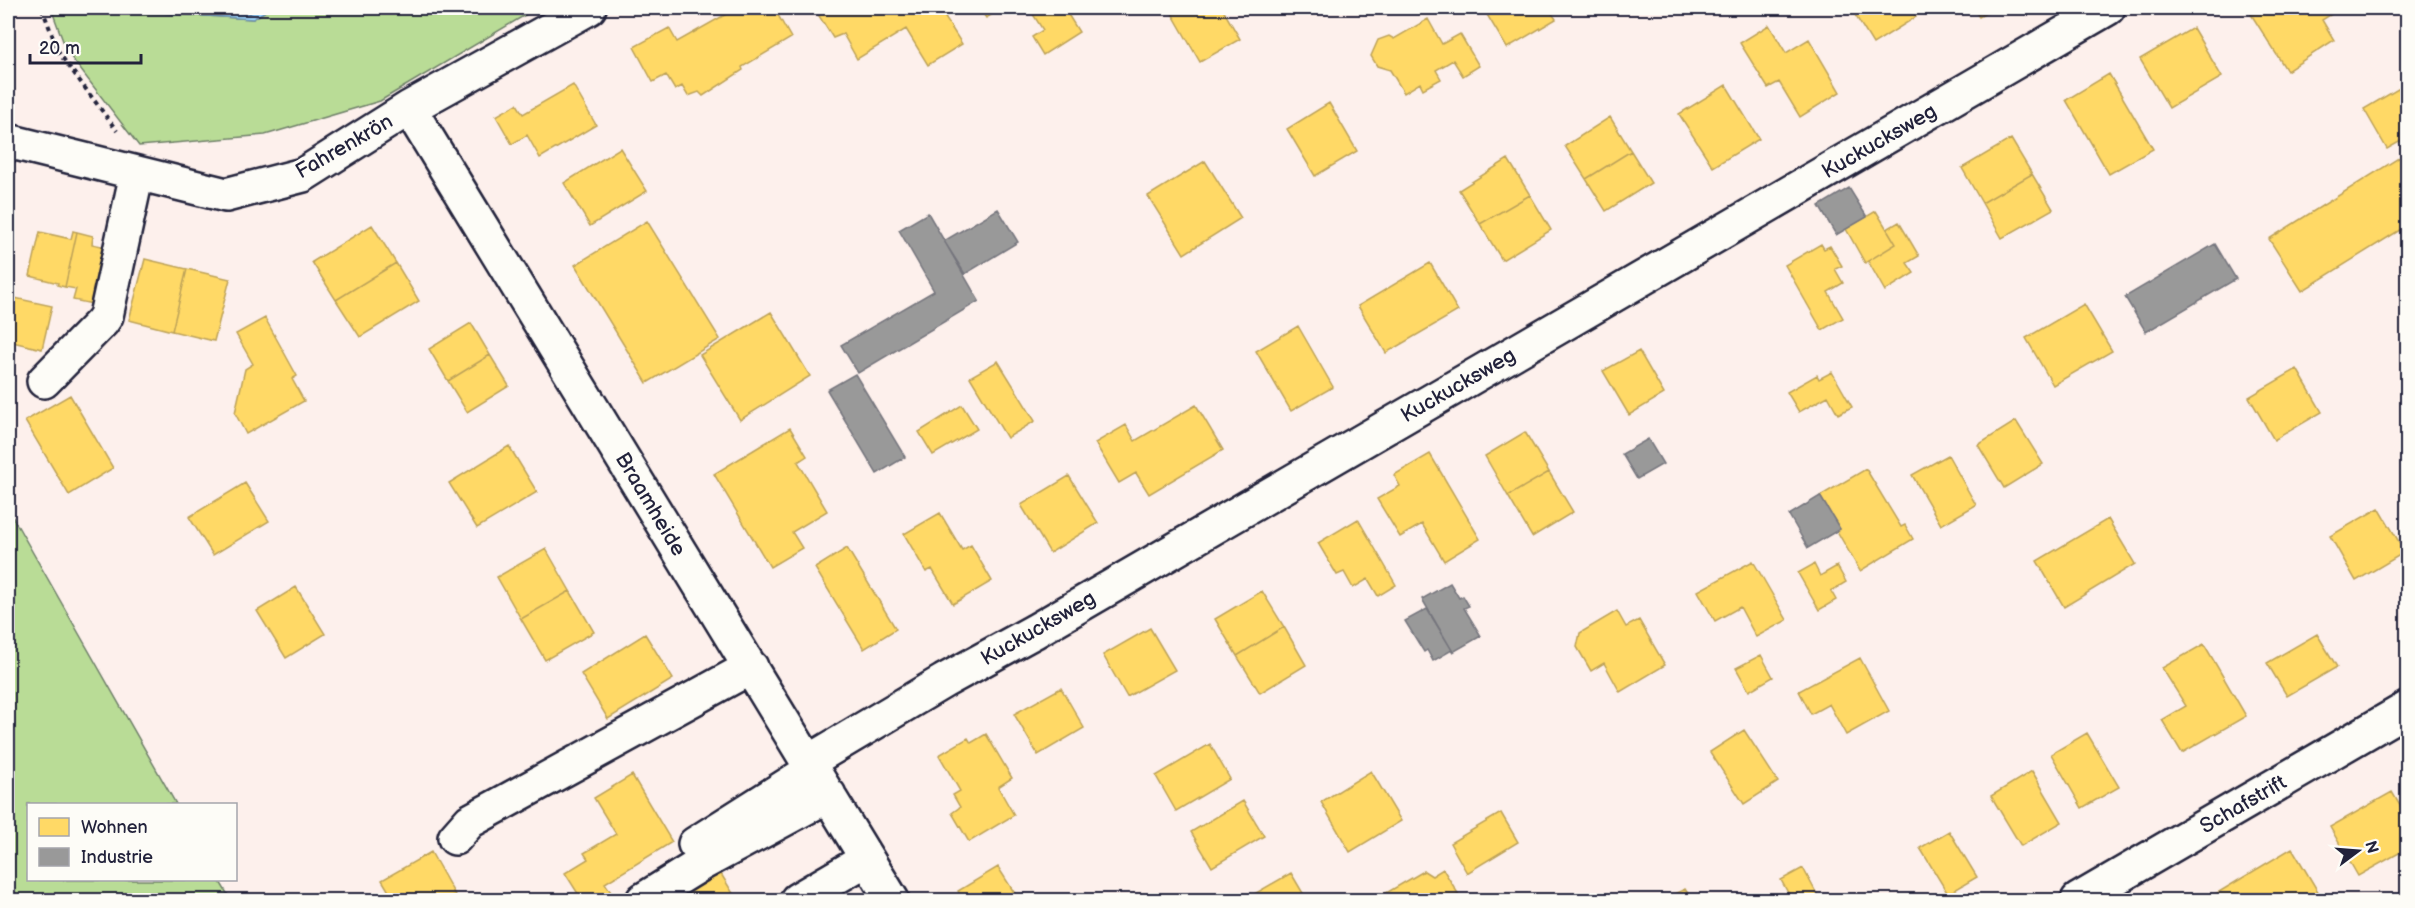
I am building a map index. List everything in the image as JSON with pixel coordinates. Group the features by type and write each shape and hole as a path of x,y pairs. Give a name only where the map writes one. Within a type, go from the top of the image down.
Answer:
{"street":[{"name":"Fahrenkrön","path":"8,141 226,195 303,175 410,108 589,8"},
{"name":"Kuckucksweg","path":"646,888 817,775 944,681 2108,8"},
{"name":"Braamheide","path":"410,108 892,900"},
{"path":"44,381 106,316 137,173"},
{"path":"456,838 470,821 751,667"},
{"name":"Schafstrift","path":"2078,900 2408,708"},
{"path":"797,900 867,859"}],"path":[{"path":"42,8 59,53 128,146 137,173"}],"green space":[{"path":"51,8 111,8 113,10 253,19 270,8 537,8 380,101 265,135 139,146 67,52"},
{"path":"8,509 175,803 27,803 27,881 220,881 231,900 8,900"}],"water":[{"path":"111,8 270,8 253,19 113,10"}],"building: Wohnen":[{"path":"737,8 774,8 791,38 742,67 743,70 703,96 699,92 688,96 682,86 675,90 666,75 653,82 634,47 669,28 677,42"},
{"path":"814,8 939,8 962,44 928,65 906,29 857,59 843,34 833,38"},
{"path":"979,8 1003,8 986,18"},
{"path":"1029,8 1064,8 1079,32 1043,55 1032,37 1043,30"},
{"path":"1169,8 1222,8 1240,39 1200,62"},
{"path":"1495,8 1548,8 1556,19 1507,48 1486,13"},
{"path":"1856,8 1911,8 1916,17 1873,44 1852,10"},
{"path":"1973,8 1995,8 1979,17"},
{"path":"2247,8 2341,8 2322,20 2334,40 2287,71"},
{"path":"1428,19 1442,44 1460,34 1479,66 1463,76 1453,60 1436,70 1441,79 1423,89 1420,83 1404,93 1390,70 1377,66 1371,56 1378,40 1389,36 1394,39"},
{"path":"1769,25 1786,53 1809,39 1840,92 1800,117 1779,82 1768,88 1740,43"},
{"path":"2193,28 2222,77 2169,108 2140,59"},
{"path":"2109,74 2153,149 2109,174 2066,100"},
{"path":"2408,83 2408,137 2387,149 2364,109"},
{"path":"573,85 596,125 540,158 527,135 512,144 496,116 517,104 523,114"},
{"path":"1726,85 1759,139 1713,167 1679,114"},
{"path":"1329,103 1357,151 1315,176 1287,129"},
{"path":"1610,117 1631,151 1586,179 1565,146"},
{"path":"2011,139 2032,174 1982,203 1962,168"},
{"path":"620,148 647,191 590,226 564,183"},
{"path":"1631,151 1651,183 1606,211 1586,179"},
{"path":"2408,152 2408,225 2302,291 2269,239"},
{"path":"1508,159 1530,195 1480,224 1459,190"},
{"path":"1205,161 1241,218 1184,254 1148,196"},
{"path":"2032,174 2053,209 2002,238 1982,203"},
{"path":"1530,195 1551,230 1502,260 1480,224"},
{"path":"1876,211 1896,244 1865,263 1846,229"},
{"path":"647,221 720,339 647,383 575,265"},
{"path":"1899,222 1919,256 1907,263 1914,273 1885,291 1868,261 1896,244 1887,229"},
{"path":"372,225 396,263 336,300 312,262"},
{"path":"73,231 77,232 65,287 30,276 40,232 71,239"},
{"path":"77,232 93,236 92,244 111,248 98,305 73,300 76,289 65,287"},
{"path":"1821,244 1824,249 1830,246 1842,266 1835,269 1843,283 1828,292 1843,318 1822,330 1785,265"},
{"path":"145,259 187,269 172,331 129,320"},
{"path":"396,263 419,301 360,337 336,300"},
{"path":"1430,263 1458,311 1386,353 1358,306"},
{"path":"187,269 230,279 214,341 172,331"},
{"path":"10,297 52,306 42,349 8,341"},
{"path":"2084,304 2112,351 2053,385 2026,338"},
{"path":"771,312 810,376 740,420 700,355"},
{"path":"265,318 297,376 292,379 304,401 246,434 235,413 245,369 253,364 236,334"},
{"path":"471,323 490,355 448,381 429,349"},
{"path":"1298,326 1333,387 1291,411 1256,351"},
{"path":"1639,351 1664,394 1629,415 1603,371"},
{"path":"490,355 509,386 467,412 448,381"},
{"path":"998,361 1035,421 1007,438 970,377"},
{"path":"2297,369 2322,412 2274,440 2249,397"},
{"path":"1832,372 1852,407 1838,414 1828,396 1799,412 1787,392 1817,375 1819,379"},
{"path":"70,395 113,468 69,495 25,421"},
{"path":"962,405 977,429 933,455 919,432"},
{"path":"1196,405 1223,450 1149,494 1136,473 1119,483 1095,443 1126,425 1135,441"},
{"path":"2016,421 2043,464 2004,488 1978,445"},
{"path":"790,428 807,456 798,462 827,511 792,532 802,548 770,567 714,474"},
{"path":"1525,432 1549,472 1508,496 1485,456"},
{"path":"509,446 537,492 477,528 449,483"},
{"path":"1430,454 1480,539 1444,561 1422,524 1400,537 1377,499 1400,486 1394,475"},
{"path":"1948,455 1976,505 1941,525 1912,475"},
{"path":"1866,469 1901,527 1905,525 1913,539 1860,571 1837,531 1840,529 1820,496"},
{"path":"1549,472 1573,512 1532,537 1508,496"},
{"path":"1069,476 1098,523 1050,553 1021,505"},
{"path":"245,483 269,521 213,555 189,517"},
{"path":"2379,508 2405,552 2356,581 2330,536"},
{"path":"940,513 962,550 971,545 992,581 953,604 932,569 926,572 904,534"},
{"path":"1358,519 1396,585 1378,596 1368,579 1353,588 1344,572 1337,575 1318,543"},
{"path":"2108,519 2135,564 2064,607 2037,561"},
{"path":"847,548 896,629 864,649 815,568"},
{"path":"546,549 570,591 521,619 497,577"},
{"path":"1753,561 1787,620 1756,637 1740,607 1715,621 1698,591"},
{"path":"1814,564 1820,576 1837,566 1846,582 1831,591 1836,600 1819,610 1798,573"},
{"path":"296,587 325,634 286,658 257,611"},
{"path":"570,591 594,632 545,660 521,619"},
{"path":"1262,591 1284,627 1237,656 1215,619"},
{"path":"1617,611 1626,627 1639,620 1665,665 1620,692 1604,663 1591,671 1577,647 1580,633"},
{"path":"1284,627 1306,665 1260,693 1237,656"},
{"path":"1150,628 1175,670 1127,697 1103,655"},
{"path":"645,634 673,679 608,719 581,674"},
{"path":"2317,634 2337,667 2287,696 2267,663"},
{"path":"2204,644 2246,716 2182,753 2162,720 2186,706 2162,668"},
{"path":"1761,655 1773,677 1749,691 1736,668"},
{"path":"1860,658 1889,711 1846,735 1829,704 1811,714 1799,691"},
{"path":"1061,688 1084,728 1038,755 1014,714"},
{"path":"1744,730 1778,782 1744,804 1710,752"},
{"path":"2087,733 2119,787 2082,808 2051,754"},
{"path":"986,734 1012,778 998,787 1014,815 969,842 952,813 960,807 953,795 960,791 939,755 968,738 971,743"},
{"path":"1210,744 1230,779 1176,811 1156,776"},
{"path":"1371,771 1401,821 1350,852 1321,802"},
{"path":"2032,771 2062,822 2021,846 1991,796"},
{"path":"632,775 672,842 605,883 616,900 582,900 565,873 588,859 584,853 616,834 594,798"},
{"path":"2392,792 2408,819 2408,848 2358,876 2330,827"},
{"path":"1243,801 1264,836 1212,867 1191,832"},
{"path":"1501,813 1518,842 1467,873 1450,843"},
{"path":"1949,831 1977,877 1948,894 1920,848"},
{"path":"2292,848 2320,895 2311,900 2211,900 2209,898"},
{"path":"431,852 455,895 446,900 394,900 382,880"},
{"path":"998,867 1019,900 963,900 958,891"},
{"path":"1803,868 1820,900 1792,900 1781,880"},
{"path":"718,869 737,900 667,900"},
{"path":"1443,869 1462,900 1383,900 1381,896 1424,871 1432,876"},
{"path":"1291,873 1307,900 1244,900"},
{"path":"1685,889 1692,900 1662,900"}],"building: Industrie":[{"path":"1849,188 1867,217 1836,235 1819,206"},
{"path":"998,209 1018,242 965,274 944,241"},
{"path":"928,213 979,301 858,373 841,345 934,291 899,230"},
{"path":"2215,244 2236,279 2146,332 2125,297"},
{"path":"855,374 905,457 877,474 827,390"},
{"path":"1648,439 1663,464 1637,479 1622,454"},
{"path":"1820,496 1840,529 1808,548 1789,515"},
{"path":"1450,583 1459,598 1463,596 1469,606 1464,608 1481,636 1453,652 1422,599"},
{"path":"1427,609 1452,650 1433,661 1427,650 1424,652 1405,621"}]}
